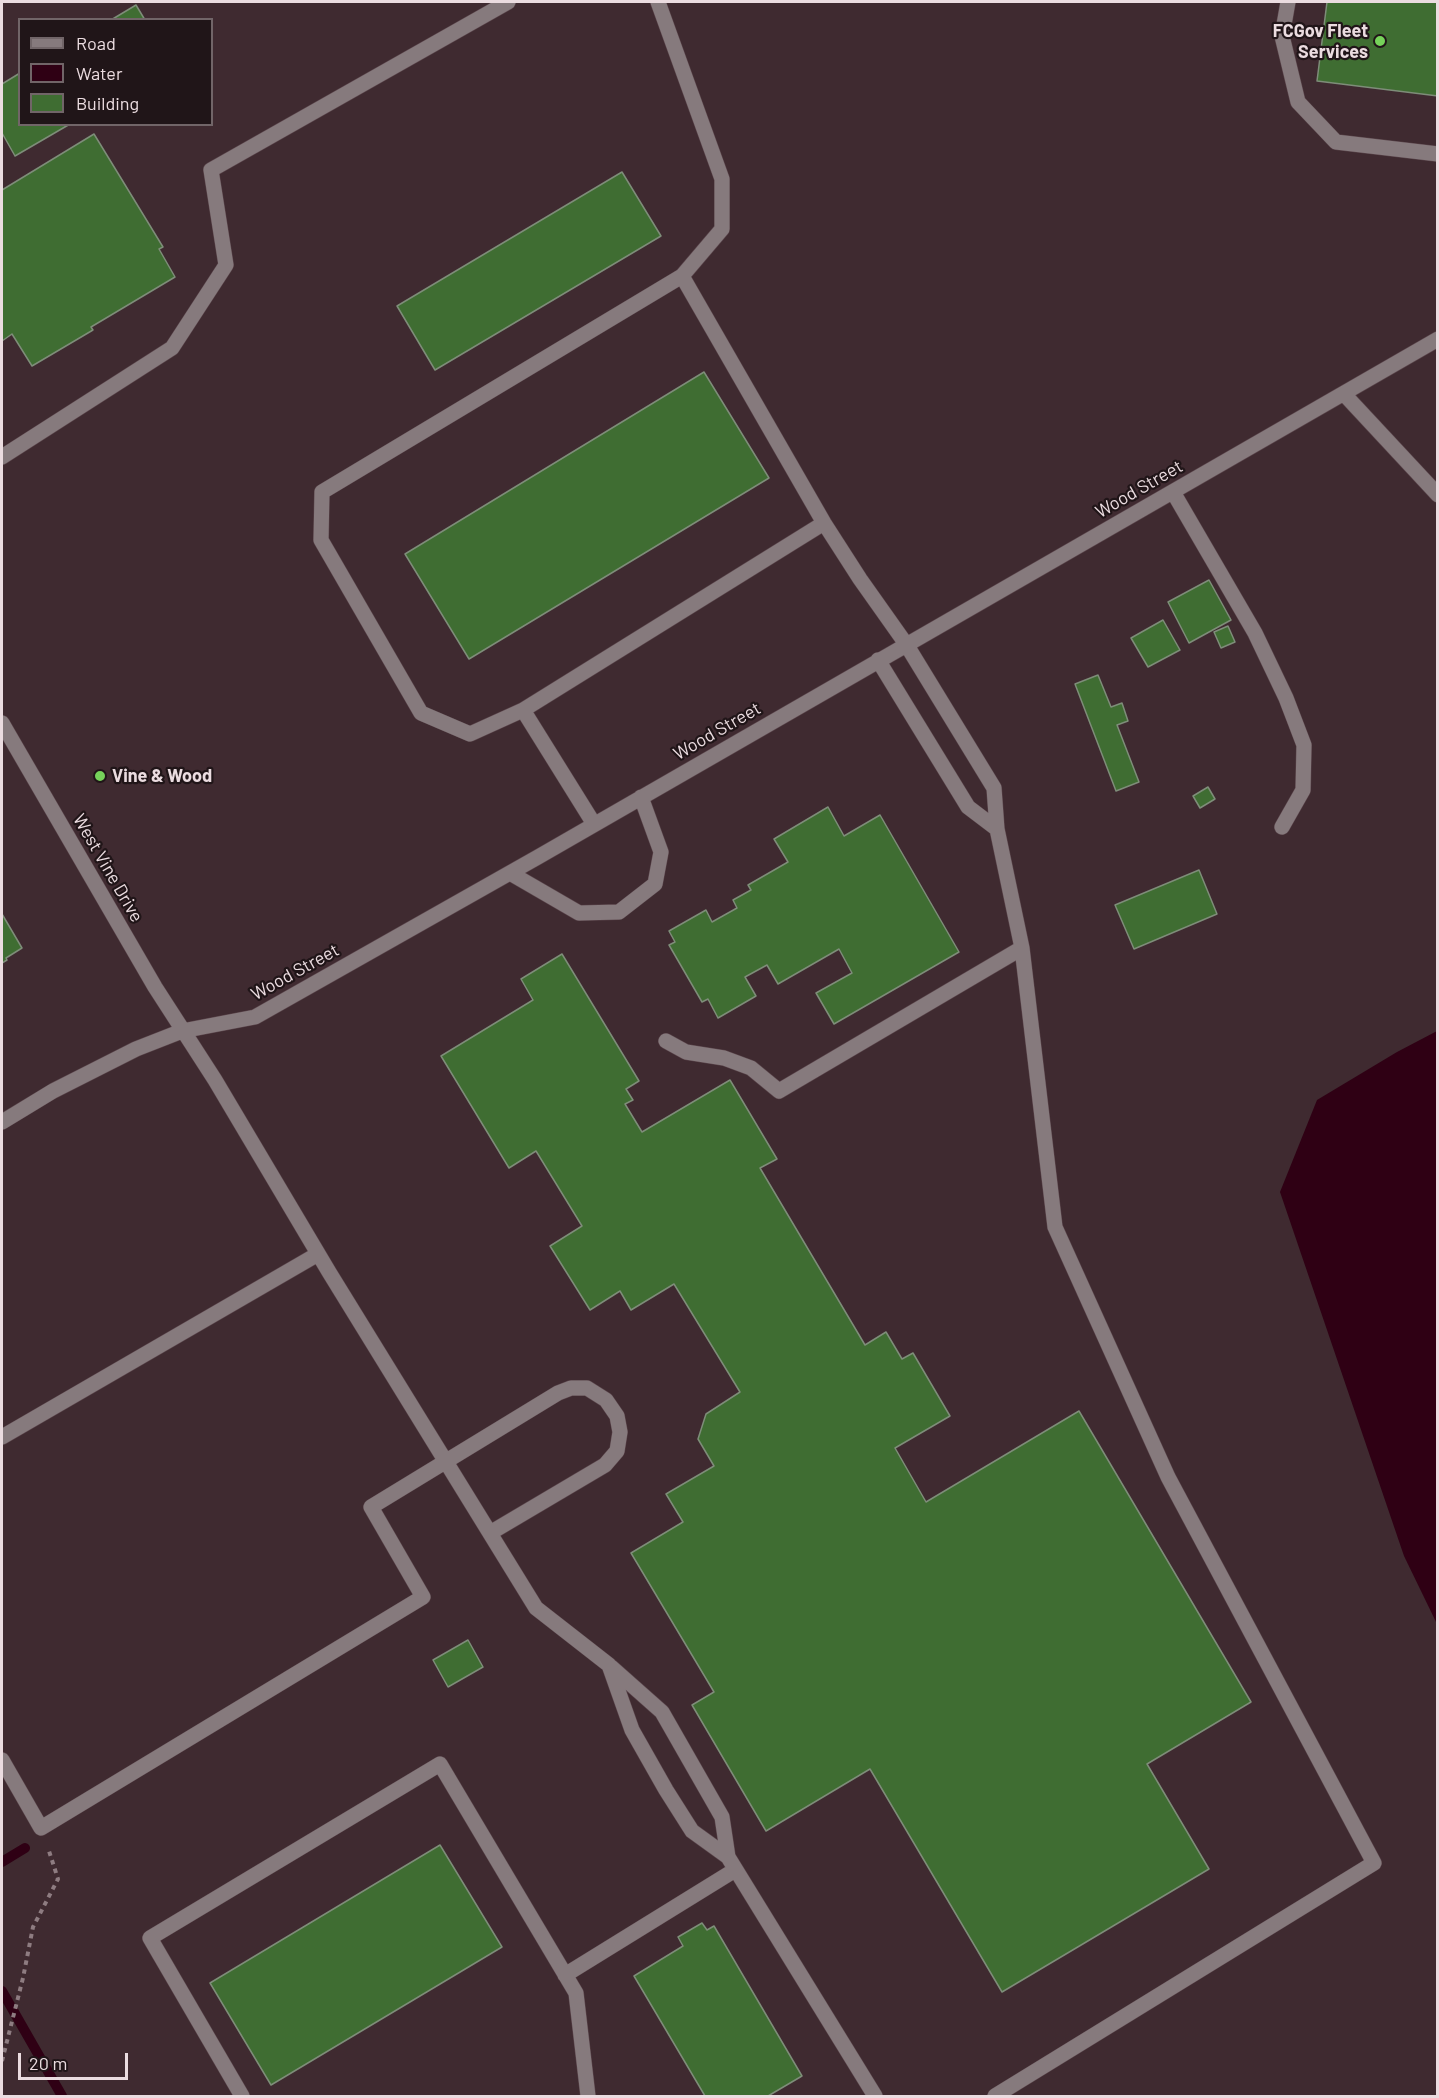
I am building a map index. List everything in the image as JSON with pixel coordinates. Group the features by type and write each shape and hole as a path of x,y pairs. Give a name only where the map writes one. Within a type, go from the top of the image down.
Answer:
{"street":[{"path":"2,457 172,348 226,265 211,170 508,2"},
{"path":"658,2 722,179 722,229 682,276 322,492 321,540 421,713 470,734 523,710 824,524"},
{"path":"1288,2 1282,36 1298,102 1336,142 1437,154"},
{"path":"682,276 824,524 906,644 994,788 997,829 1022,948 1055,1227 1168,1477 1374,1863 995,2097"},
{"name":"Wood Street","path":"2,1122 53,1090 125,1054 182,1031 255,1017 510,873 1437,339"},
{"path":"1344,394 1437,495"},
{"path":"1173,492 1255,633 1286,698 1304,745 1303,790 1282,827"},
{"path":"878,660 968,807 997,829"},
{"path":"523,710 594,824"},
{"name":"West Vine Drive","path":"2,723 182,1031 536,1608 609,1665 662,1712 722,1817 732,1863"},
{"path":"510,873 579,913 619,912 655,884 661,852 641,797"},
{"path":"666,1041 686,1053 724,1059 751,1068 779,1091 1022,948"},
{"path":"2,1437 318,1254"},
{"path":"2,1760 41,1828 423,1597 371,1507 558,1393 571,1388 587,1388 606,1400 617,1416 620,1432 617,1451 605,1465 490,1533"},
{"path":"609,1665 632,1730 666,1790 692,1831 732,1863 874,2097"},
{"path":"242,2097 150,1938 440,1764 576,1993 588,2097"},
{"path":"565,1974 732,1863"}],"path":[{"path":"2,2061 33,1927 58,1879 41,1828"}],"water":[{"path":"1437,1031 1437,1624 1404,1556 1280,1192 1317,1100"}],"building":[{"name":"FCGov Fleet Services","path":"1327,2 1438,2 1438,96 1317,81"},
{"path":"136,5 144,18 114,18"},
{"path":"18,74 18,126 67,126 15,156 2,133 2,84"},
{"path":"94,134 163,247 159,249 175,277 91,327 93,330 32,366 12,334 2,341 2,190"},
{"path":"622,172 661,236 435,370 397,306"},
{"path":"704,372 769,478 469,659 405,554"},
{"path":"1209,580 1231,620 1189,643 1168,602"},
{"path":"1163,620 1180,650 1148,667 1131,638"},
{"path":"1228,626 1235,642 1221,648 1214,632"},
{"path":"1098,675 1111,707 1122,703 1128,721 1117,725 1139,782 1116,791 1075,684"},
{"path":"1208,787 1215,799 1200,808 1193,796"},
{"path":"828,807 844,836 880,815 959,952 834,1024 816,993 852,973 839,949 778,984 767,965 745,977 756,996 718,1018 708,999 702,1002 669,945 675,942 669,931 706,910 712,922 737,908 733,900 751,890 748,885 788,862 774,839"},
{"path":"1199,870 1217,914 1134,949 1115,905"},
{"path":"2,914 22,948 2,963"},
{"path":"562,954 639,1081 626,1089 633,1100 625,1104 642,1132 730,1080 777,1159 760,1168 865,1345 886,1332 902,1359 913,1353 950,1416 895,1448 926,1502 1079,1411 1251,1702 1147,1764 1209,1869 1002,1992 870,1769 766,1831 692,1705 714,1692 631,1553 683,1522 666,1494 714,1466 698,1439 706,1414 740,1392 674,1284 631,1310 620,1291 590,1310 550,1246 582,1226 536,1151 509,1168 441,1056 533,1000 521,979"},
{"path":"468,1640 483,1667 448,1687 433,1660"},
{"path":"440,1845 502,1947 271,2085 210,1983"},
{"path":"702,1923 707,1930 714,1926 802,2076 768,2096 705,2096 634,1976 683,1946 678,1937"}],"waterway":[{"path":"2,1862 25,1848"},
{"path":"2,1991 62,2096"}],"place":[{"name":"FCGov Fleet Services","path":"1380,41"},
{"name":"Vine & Wood","path":"100,776"}]}
